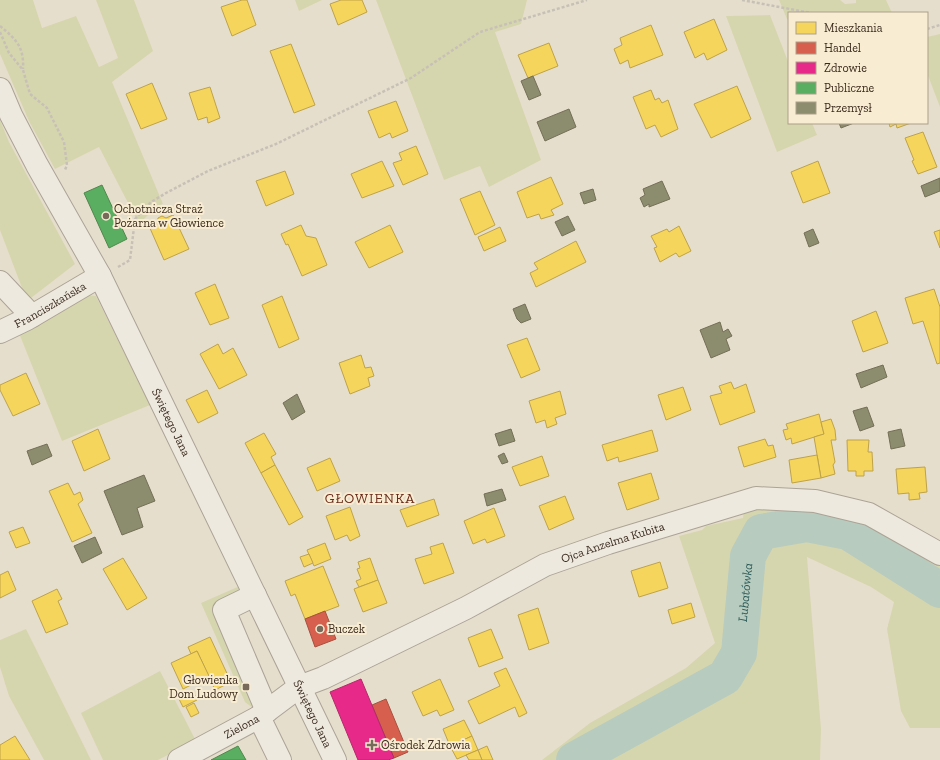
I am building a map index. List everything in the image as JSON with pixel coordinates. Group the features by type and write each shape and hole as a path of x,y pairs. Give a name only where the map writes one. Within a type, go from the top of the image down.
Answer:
{"street":[{"name":"Świętego Jana","path":"0,89 11,115 37,165 100,276 335,760"},
{"name":"Franciszkańska","path":"0,332 32,316 100,276"},
{"path":"0,282 32,316"},
{"name":"Ojca Anzelma Kubita","path":"299,687 323,678 466,608 545,565 608,543 756,498 816,501 869,514 940,554"},
{"path":"255,595 224,610 280,760"},
{"name":"Zielona","path":"179,760 263,714 299,687"}],"path":[{"path":"100,276 130,260 135,218 151,202 166,192 208,171 276,144 411,78 480,32 587,0"},
{"path":"742,0 806,12"},
{"path":"928,29 940,24"},
{"path":"0,26 13,37 20,46 23,60 23,70 30,94 47,108 64,142 66,165 65,170 61,174"},
{"path":"0,32 9,52 23,70"}],"green space":[{"path":"0,0 33,0 42,28 76,16 99,67 118,58 96,0 134,0 153,51 112,82 163,204 157,206 139,224 99,147 55,169 29,121 0,54"},
{"path":"295,0 322,0 299,11"},
{"path":"376,0 527,0 521,24 495,32 541,160 489,187 480,166 444,180"},
{"path":"779,0 840,0 845,4 856,3 856,0 886,0 892,12 788,12 787,19"},
{"path":"770,15 788,61 788,124 812,124 817,135 777,152 726,16"},
{"path":"940,34 940,107 928,76 928,37"},
{"path":"0,120 9,142 75,264 27,301 0,230"},
{"path":"85,295 96,296 150,405 62,441 19,333"},
{"path":"781,506 858,518 940,563 940,728 910,728 901,711 887,629 894,602 871,587 807,557 821,729 820,760 595,760 599,757 592,743 569,760 542,760 590,723 686,668 715,643 679,536 702,530 706,526 743,518 744,508"},
{"path":"242,585 241,593 213,606 245,678 241,681 246,692 251,690 256,702 254,709 245,702 201,603"},
{"path":"26,629 91,760 44,760 9,696 0,667 0,640"},
{"path":"160,671 196,741 158,760 103,760 81,713"}],"building: Mieszkania":[{"path":"242,0 247,0 256,25 232,36 221,7"},
{"path":"341,0 362,0 367,12 338,25 330,4"},
{"path":"714,19 727,50 707,60 704,53 695,58 684,32"},
{"path":"651,25 663,55 630,68 628,60 620,64 614,49 622,45 620,38"},
{"path":"549,43 558,66 528,78 518,55"},
{"path":"291,44 315,105 294,113 270,51"},
{"path":"152,83 167,119 141,129 126,94"},
{"path":"737,86 751,119 711,138 694,104"},
{"path":"210,87 220,118 208,123 207,117 198,120 189,93"},
{"path":"651,90 655,100 659,98 662,103 668,100 678,129 661,137 655,125 646,129 633,97"},
{"path":"396,101 408,131 392,138 390,133 379,138 368,111"},
{"path":"889,124 896,124 890,127"},
{"path":"896,124 908,124 897,128"},
{"path":"923,132 937,167 918,174 912,161 914,160 905,138"},
{"path":"416,146 428,174 403,185 393,163 402,160 399,153"},
{"path":"382,161 394,186 362,198 351,174"},
{"path":"818,161 830,193 803,203 791,172"},
{"path":"285,171 294,194 266,206 256,181"},
{"path":"551,177 563,204 551,210 554,215 541,219 539,214 527,218 517,192"},
{"path":"480,191 495,225 475,235 460,199"},
{"path":"173,215 189,249 164,260 149,226 157,223 158,218 162,216 166,218"},
{"path":"301,225 306,236 316,238 327,265 302,276 288,244 286,245 281,234"},
{"path":"390,225 403,252 369,268 355,242"},
{"path":"679,226 691,251 679,257 676,253 660,262 654,248 657,247 651,236 667,229 669,232"},
{"path":"500,227 506,241 484,251 478,237"},
{"path":"940,230 940,248 934,232"},
{"path":"576,241 586,262 536,287 530,273 538,269 534,263"},
{"path":"215,284 229,318 210,325 195,293"},
{"path":"934,289 940,307 940,363 937,364 923,321 913,324 905,298"},
{"path":"282,296 299,339 279,348 262,305"},
{"path":"876,311 888,343 863,352 852,321"},
{"path":"527,338 540,370 521,378 507,345"},
{"path":"218,344 223,354 233,348 247,375 219,389 200,354"},
{"path":"361,355 365,368 371,367 374,376 368,378 370,386 350,394 339,363"},
{"path":"26,373 40,404 13,416 0,390 0,385"},
{"path":"731,382 734,389 746,384 755,412 720,425 710,396 722,393 719,386"},
{"path":"683,387 691,410 666,420 658,395"},
{"path":"207,390 218,413 198,423 186,400"},
{"path":"560,391 566,414 555,418 557,424 547,428 545,420 536,423 529,401"},
{"path":"819,414 824,434 792,444 791,438 786,440 783,430 788,429 786,424"},
{"path":"831,419 835,430 836,440 831,440 835,462 833,465 835,474 821,478 814,437 824,434 821,422"},
{"path":"98,429 110,459 84,471 72,441"},
{"path":"652,430 658,451 619,462 618,457 607,461 602,445"},
{"path":"264,433 276,454 271,457 275,465 261,473 245,443"},
{"path":"765,439 768,446 773,445 776,457 744,467 738,447"},
{"path":"847,440 869,440 868,452 872,452 873,471 864,471 864,476 856,476 856,471 848,471"},
{"path":"817,455 821,478 792,483 789,460"},
{"path":"542,456 549,476 520,486 512,467"},
{"path":"330,458 340,481 317,491 307,468"},
{"path":"275,465 303,517 289,525 261,473"},
{"path":"925,467 927,492 919,493 920,499 909,500 909,493 898,494 896,469"},
{"path":"651,473 659,499 627,510 618,483"},
{"path":"68,483 74,495 80,492 83,500 78,504 92,533 72,542 49,491"},
{"path":"565,496 574,519 549,530 539,506"},
{"path":"434,499 439,515 407,527 400,510"},
{"path":"350,507 360,536 350,541 347,535 335,540 326,516"},
{"path":"494,508 505,536 487,543 485,539 473,544 464,521"},
{"path":"23,527 30,543 16,548 9,532"},
{"path":"325,543 331,559 314,566 307,550"},
{"path":"443,543 454,573 424,584 415,559 432,554 430,547"},
{"path":"309,554 313,563 304,567 300,557"},
{"path":"123,558 147,598 127,610 103,569"},
{"path":"370,558 378,580 359,587 356,581 361,579 357,569 360,568 358,562"},
{"path":"660,562 668,588 639,597 631,571"},
{"path":"323,566 339,606 305,619 295,594 291,596 285,581"},
{"path":"8,571 16,590 0,598 0,575"},
{"path":"378,580 387,603 363,612 354,589"},
{"path":"57,589 62,599 58,601 68,624 46,633 32,601"},
{"path":"691,603 695,617 672,624 668,610"},
{"path":"538,608 549,643 529,650 518,615"},
{"path":"491,629 503,658 479,667 468,638"},
{"path":"210,637 231,682 215,690 197,651 191,654 188,647"},
{"path":"197,651 209,676 183,689 171,663"},
{"path":"506,668 527,713 519,717 515,707 479,724 468,701 500,686 494,673"},
{"path":"440,679 454,710 440,716 437,710 423,716 412,692"},
{"path":"193,691 197,700 183,707 179,699"},
{"path":"194,703 199,713 191,717 186,707"},
{"path":"464,720 472,736 450,746 443,729"},
{"path":"15,736 30,760 0,760 0,745"},
{"path":"472,736 478,750 457,759 450,746"},
{"path":"487,746 493,760 482,760 478,750"},
{"path":"478,750 482,760 469,760 466,755"}],"building: Handel":[{"path":"325,611 336,639 315,647 305,619"},
{"path":"386,699 408,752 394,758 372,705"}],"building: Zdrowie":[{"path":"361,679 394,758 388,760 358,760 330,692"}],"building: Publiczne":[{"name":"Ochotnicza Straż Pożarna w Głowience","path":"102,185 127,239 109,248 84,193"},
{"path":"238,746 246,760 211,760"}],"building: Przemysł":[{"path":"533,76 541,95 529,100 521,81"},
{"path":"569,109 576,127 545,141 537,122"},
{"path":"839,124 851,124 841,128"},
{"path":"940,178 940,191 925,197 921,186"},
{"path":"662,181 670,199 649,207 649,204 644,207 640,198 645,195 643,189"},
{"path":"593,189 596,200 584,204 580,193"},
{"path":"568,216 575,230 562,236 555,222"},
{"path":"813,229 819,243 809,247 804,233"},
{"path":"525,304 531,319 521,323 517,319 513,309"},
{"path":"720,322 723,332 728,329 732,336 726,339 730,350 711,358 700,330"},
{"path":"883,365 887,377 861,388 856,374"},
{"path":"297,394 305,412 292,420 283,403"},
{"path":"867,407 874,426 860,431 853,411"},
{"path":"511,429 515,441 499,446 495,434"},
{"path":"901,429 905,446 891,449 888,432"},
{"path":"47,444 52,456 32,465 27,451"},
{"path":"504,453 508,462 502,464 498,456"},
{"path":"144,475 155,501 137,508 143,527 122,535 104,491"},
{"path":"502,489 506,500 487,506 484,494"},
{"path":"95,537 102,553 82,563 74,546"}],"waterway":[{"name":"Lubatówka","path":"574,760 725,677 739,653 748,556 761,532 807,524 848,532 940,590"}],"place":[{"name":"Ochotnicza Straż Pożarna w Głowience","path":"106,216"},
{"name":"Buczek","path":"320,629"},
{"name":"Głowienka Dom Ludowy","path":"246,687"},
{"name":"Ośrodek Zdrowia","path":"372,745"}],"district":[{"name":"GŁOWIENKA","path":"370,498"}]}
